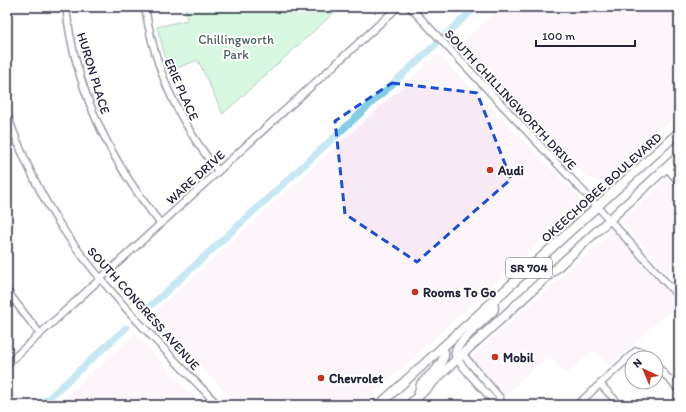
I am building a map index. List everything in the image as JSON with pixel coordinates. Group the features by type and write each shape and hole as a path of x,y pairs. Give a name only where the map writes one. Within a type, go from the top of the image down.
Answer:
{"main road":[{"name":"OKEECHOBEE BOULEVARD","path":"379,405 679,132"},
{"name":"SR 704","path":"409,405 679,156"},
{"path":"460,357 456,352 457,348 465,338 493,311 493,301"},
{"path":"418,397 421,384 437,369 443,360 444,352 442,348"}],"street":[{"name":"HURON PLACE","path":"66,7 77,64 90,106 100,130 124,174 138,195 161,224"},
{"name":"ERIE PLACE","path":"144,7 153,48 168,90 189,130 218,171"},
{"name":"WARE DRIVE","path":"7,364 398,7"},
{"name":"SOUTH CHILLINGWORTH DRIVE","path":"410,7 597,206 679,297"},
{"name":"SOUTH CONGRESS AVENUE","path":"7,114 29,169 52,212 75,246 101,279 139,322 218,405"},
{"path":"667,168 679,182"},
{"path":"7,291 40,334"},
{"path":"460,357 470,375 497,405"},
{"path":"460,357 500,398 501,405"},
{"path":"577,405 624,362"},
{"path":"664,374 679,390"},
{"path":"600,384 620,405"}],"highlighted area":[{"path":"392,83 477,93 511,179 417,262 345,214 335,121"}],"shaded area":[{"path":"500,7 679,7 679,114 601,182 589,179 460,44"},
{"path":"438,54 579,197 578,207 361,405 239,405 186,353 151,315"},
{"path":"679,169 679,287 622,221"},
{"path":"613,231 679,303 627,350 624,350 624,352 609,366 594,350 567,374 548,356 503,397 469,360"},
{"path":"135,333 201,405 57,405"}],"green space":[{"name":"Chillingworth Park","path":"185,7 340,7 223,114 198,60 169,71 157,27 187,20"}],"waterway":[{"path":"444,36 476,7"},
{"path":"145,311 436,44"},
{"path":"41,405 126,328"}],"place":[{"name":"Audi","path":"490,170"},
{"name":"Rooms To Go","path":"415,292"},
{"name":"Mobil","path":"495,357"},
{"name":"Chevrolet","path":"321,378"}]}
